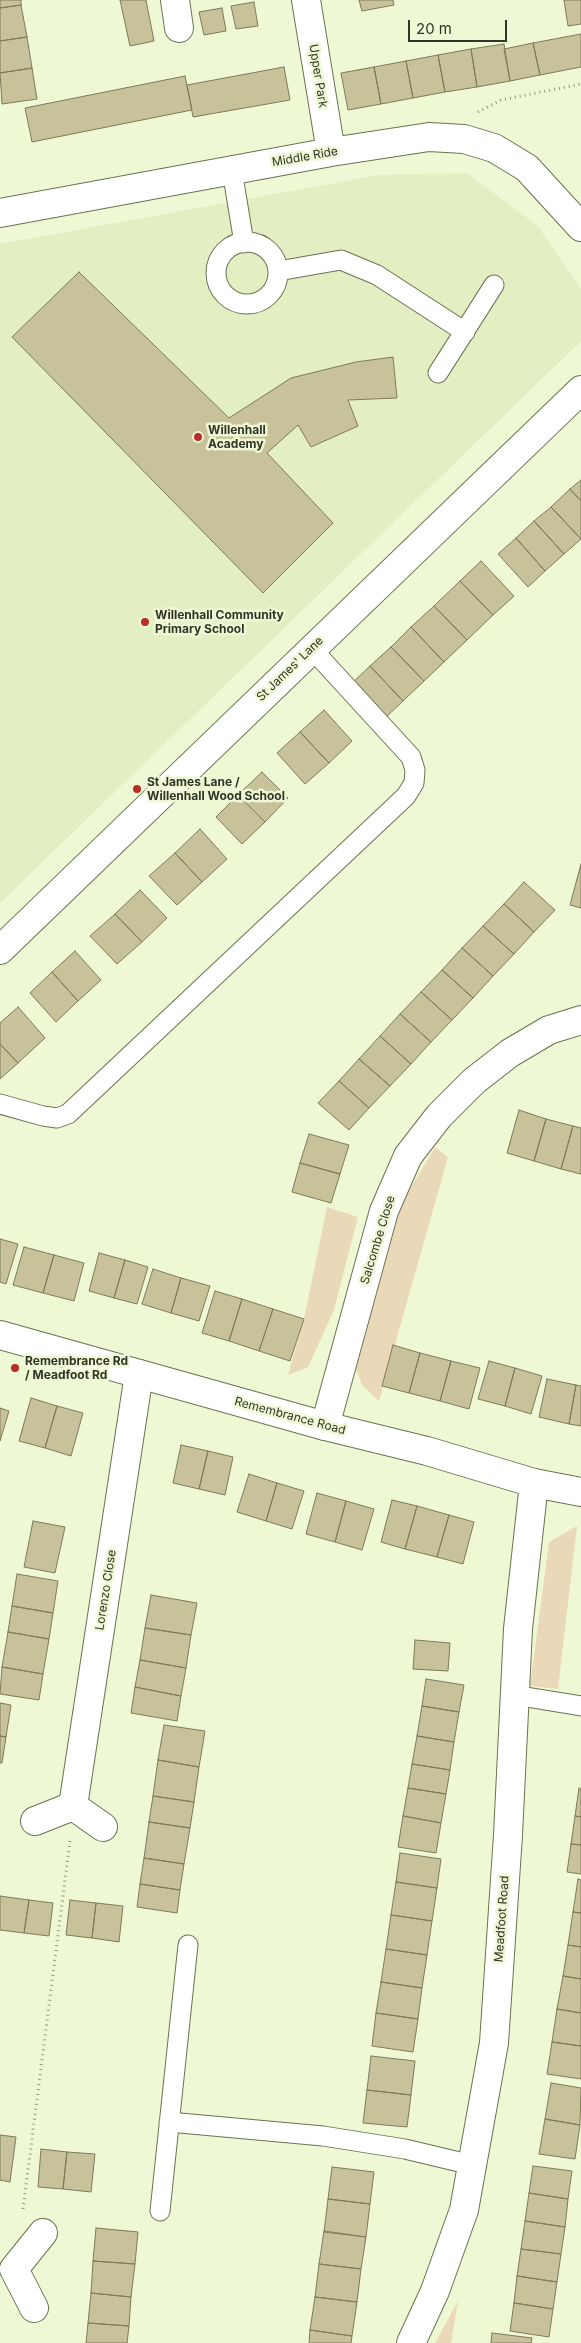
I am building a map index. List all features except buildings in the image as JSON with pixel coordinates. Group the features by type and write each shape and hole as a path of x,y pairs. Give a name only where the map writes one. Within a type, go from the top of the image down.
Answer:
{"street":[{"path":"175,0 179,28"},
{"name":"Upper Park","path":"306,0 330,152"},
{"name":"Middle Ride","path":"0,213 330,152 429,137 464,139 494,148 527,168 581,227"},
{"name":"St James' Lane","path":"0,950 581,390"},
{"name":"Salcombe Close","path":"324,1426 384,1211 408,1156 439,1116 474,1081 510,1053 549,1030 581,1020"},
{"name":"Remembrance Road","path":"0,1335 324,1426 427,1451 534,1483 581,1492"},
{"name":"Lorenzo Close","path":"73,1806 139,1374"},
{"name":"Meadfoot Road","path":"411,2343 435,2291 464,2210 494,2043 518,1629 534,1483"},
{"path":"35,1820 73,1806 103,1827"},
{"path":"34,2308 7,2268 43,2233"}],"lane":[{"path":"232,170 244,243"},
{"path":"244,243 263,247 276,261 278,271 277,281 266,298 247,304 237,303 221,290 216,270 225,251 244,243"},
{"path":"278,271 340,260 377,275 465,332"},
{"path":"438,373 494,285"},
{"path":"0,1104 50,1117 57,1118 68,1114 406,796 414,783 415,770 411,757 312,649"},
{"path":"514,1695 581,1706"},
{"path":"160,2211 188,1946"},
{"path":"169,2122 323,2136 405,2149 472,2165"}],"path":[{"path":"477,112 501,100 581,84"},
{"path":"22,2212 68,1867 73,1806"}],"shaded area":[{"name":"Willenhall Community Primary School","path":"467,173 537,225 581,289 581,341 0,903 0,244 379,175"},
{"path":"435,1147 448,1157 379,1401 362,1385 356,1369 402,1202"},
{"path":"327,1207 358,1217 334,1310 308,1367 288,1375 304,1319"},
{"path":"577,1526 558,1689 530,1686 549,1542"},
{"path":"458,2301 451,2343 435,2343"}],"place":[{"name":"Willenhall Academy","path":"198,437"},
{"name":"Willenhall Community Primary School","path":"145,622"},
{"name":"St James Lane / Willenhall Wood School","path":"137,789"},
{"name":"Remembrance Rd / Meadfoot Rd","path":"15,1368"}]}
